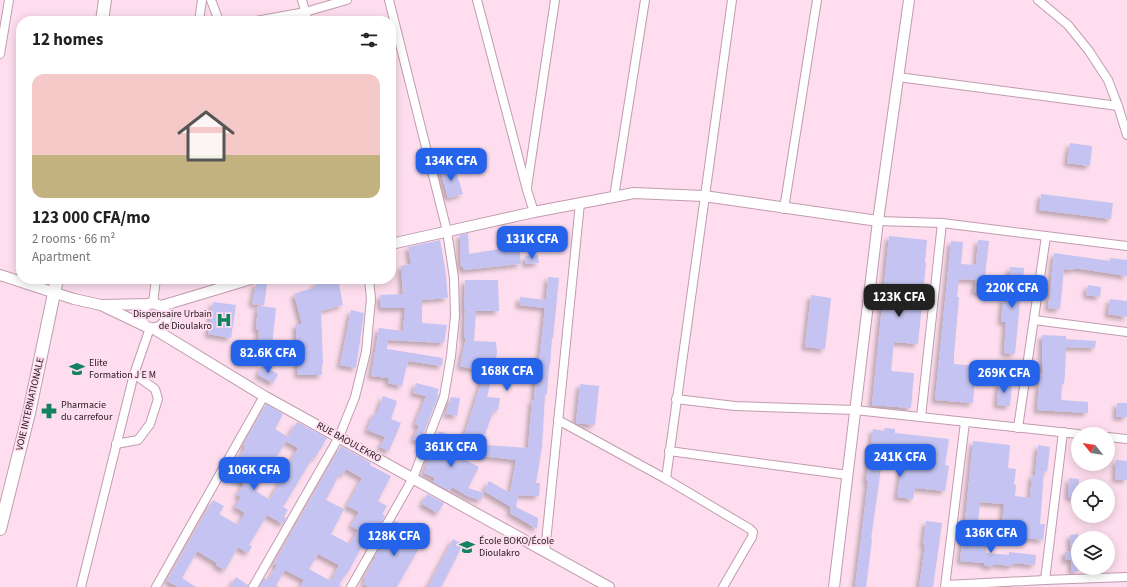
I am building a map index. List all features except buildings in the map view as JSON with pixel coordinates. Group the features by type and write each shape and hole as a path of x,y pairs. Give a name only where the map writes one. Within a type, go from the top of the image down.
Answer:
{"main road":[{"path":"103,16 106,0"},
{"name":"VOIE INTERNATIONALE","path":"0,529 29,413 57,284"}],"street":[{"path":"0,54 9,0"},
{"path":"200,16 202,0"},
{"path":"211,0 217,16"},
{"path":"302,0 306,16"},
{"path":"283,16 305,12 347,0"},
{"path":"389,0 393,16"},
{"path":"477,0 534,212"},
{"path":"527,190 556,0"},
{"path":"614,197 646,0"},
{"path":"666,479 732,0"},
{"path":"784,208 817,0"},
{"path":"834,587 878,220 909,0"},
{"path":"1038,0 1068,25 1089,51 1108,80 1127,135"},
{"path":"351,587 413,478 444,397 451,356 455,316 454,278 447,231 396,28"},
{"path":"898,77 1118,106"},
{"path":"396,243 534,212 634,193 704,196 878,220 942,223 1127,246"},
{"path":"545,552 580,203"},
{"path":"921,417 942,223"},
{"path":"1018,428 1046,236"},
{"name":"RUE BAOULEKRO","path":"0,275 16,280"},
{"name":"RUE BAOULEKRO","path":"29,284 74,299 101,305 150,327 264,396 609,587"},
{"path":"154,304 156,284"},
{"name":"RUE BAOULEKRO","path":"101,305 154,304 232,284"},
{"path":"253,587 339,437 355,397 366,352 371,299 370,284"},
{"path":"154,304 166,312 166,320 161,326 150,327 142,320 141,314 143,308 154,304"},
{"path":"1034,320 1127,332"},
{"path":"81,587 134,374 150,327"},
{"path":"116,444 138,440 150,424 158,398 155,389 134,374"},
{"path":"156,587 264,396"},
{"path":"676,399 735,406 855,410 1071,433"},
{"path":"558,420 666,479 753,532 752,537 724,587"},
{"path":"965,422 946,586 1127,577"},
{"path":"1045,580 1063,432"},
{"path":"1115,438 1127,440"},
{"path":"669,451 848,475"}],"place":[{"name":"Dispensaire Urbain de Dioulakro","path":"224,320"},
{"name":"Elite Formation J E M","path":"77,369"},
{"name":"Pharmacie du carrefour","path":"49,411"},
{"name":"École BOKO/École Dioulakro","path":"467,547"}]}
